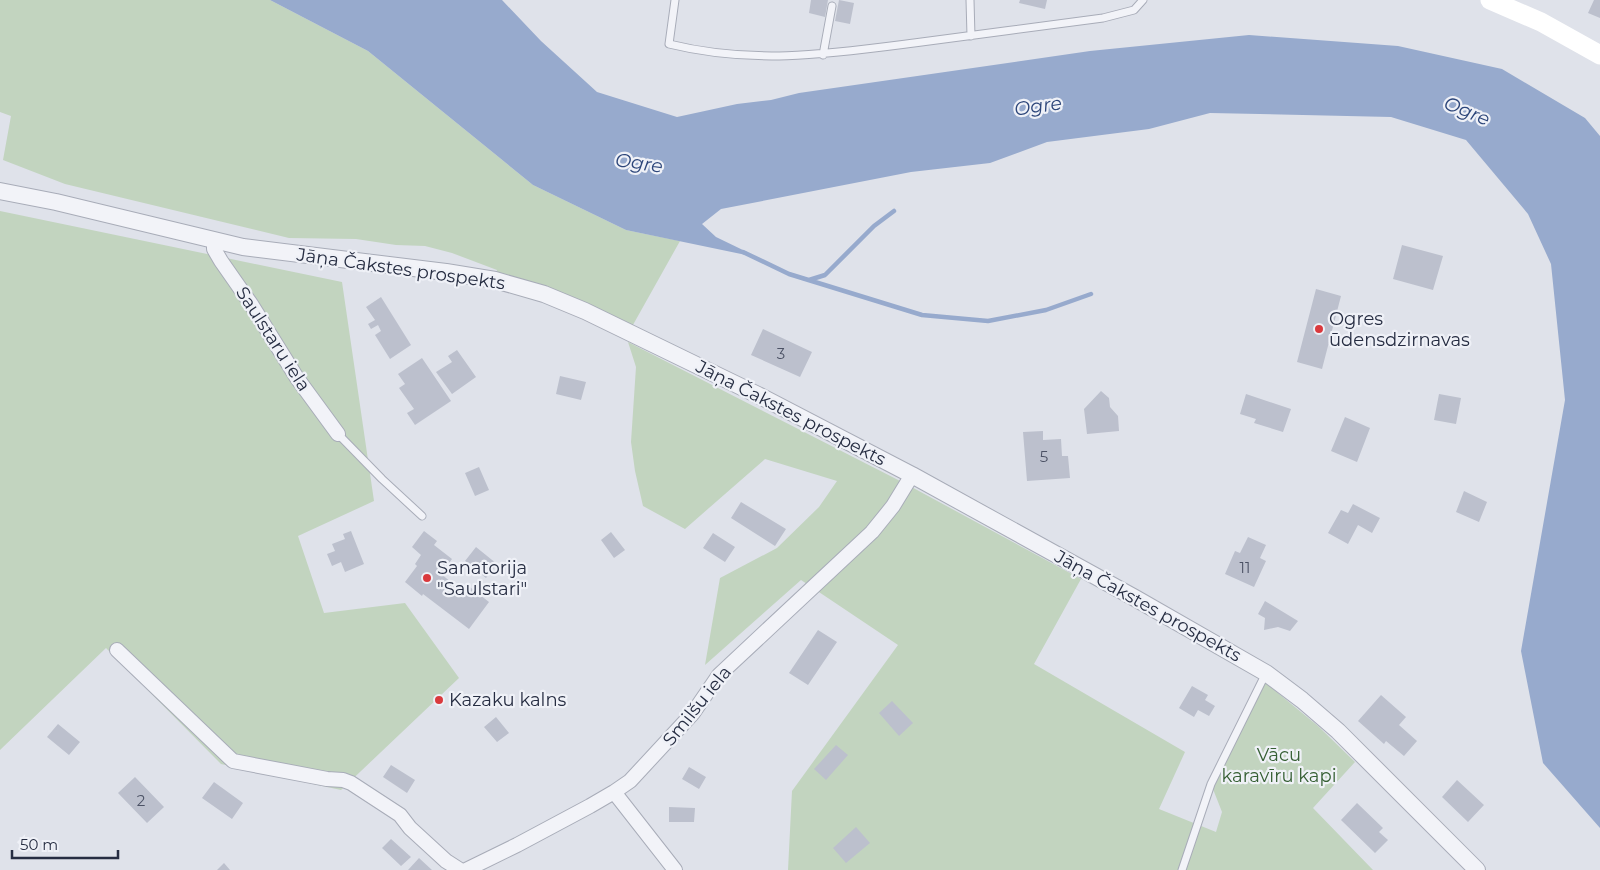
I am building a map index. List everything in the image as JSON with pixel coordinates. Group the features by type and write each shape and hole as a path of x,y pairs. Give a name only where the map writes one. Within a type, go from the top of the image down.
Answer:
{"main road":[{"path":"1490,0 1541,22 1600,55"}],"street":[{"name":"Jāņa Čakstes prospekts","path":"0,191 56,202 214,241 262,250 494,280 544,294 585,311 758,395 912,475 1135,598 1266,673 1302,700 1338,731 1477,870"},
{"name":"Saulstaru iela","path":"214,241 214,249 221,261 251,304 296,378 338,434"},
{"name":"Smilšu iela","path":"466,870 517,845 614,792 630,781 693,714 719,675 872,532 893,506 912,475"},
{"path":"117,650 233,761 351,783 400,815 410,828 446,861 460,870"},
{"path":"614,792 675,870"}],"lane":[{"path":"675,0 669,44 723,54 762,56 823,55 1102,18 1134,10 1143,0"},
{"path":"970,0 971,36"},
{"path":"823,55 832,6"},
{"path":"338,434 422,516"},
{"path":"1182,870 1211,784 1266,673"}],"green space":[{"path":"0,0 270,0 368,51 533,185 626,230 680,241 629,332 495,280 497,270 452,253 425,246 396,245 356,239 289,238 65,184 3,160 11,116 0,112"},
{"path":"0,211 342,282 374,501 298,536 324,613 405,603 459,678 341,790 221,764 106,648 0,750"},
{"name":"Vācu karavīru kapi","path":"628,342 906,484 1081,579 1034,664 1185,752 1159,809 1216,832 1222,812 1211,784 1262,680 1318,726 1355,762 1313,808 1373,870 788,870 792,791 898,645 801,580 705,665 720,578 777,548 819,507 837,481 765,459 685,529 643,506 631,442 636,367"}],"water":[{"name":"Ogre","path":"270,0 502,0 541,41 597,92 677,117 799,93 1090,51 1249,35 1398,46 1502,69 1585,118 1600,136 1600,828 1543,763 1521,651 1565,400 1551,264 1528,214 1466,140 1391,117 1210,113 1149,129 1047,142 990,163 911,172 721,209 702,224 716,237 747,252 746,255 626,230 533,185 368,51"}],"building":[{"path":"811,0 828,0 825,17 809,13"},
{"path":"839,0 854,3 850,24 835,21"},
{"path":"1020,0 1047,0 1045,9 1019,3"},
{"path":"1594,0 1600,0 1600,18 1588,13"},
{"path":"1402,245 1443,256 1433,290 1393,279"},
{"name":"Ogres ūdensdzirnavas","path":"1316,289 1341,296 1322,369 1297,362"},
{"path":"381,297 411,345 390,359 375,335 381,331 378,325 371,329 368,324 375,320 366,307"},
{"path":"763,329 812,352 800,377 751,355"},
{"path":"457,350 476,377 452,394 436,372 452,362 448,356"},
{"path":"422,358 451,401 415,425 407,413 414,409 399,388 405,384 398,374"},
{"path":"560,376 586,382 581,400 556,394"},
{"path":"1101,391 1109,398 1110,407 1118,416 1119,431 1087,434 1084,409"},
{"path":"1246,394 1291,409 1283,432 1254,423 1256,419 1240,414"},
{"path":"1439,394 1461,398 1456,424 1434,420"},
{"path":"1345,417 1370,428 1357,462 1331,451"},
{"path":"1043,431 1043,440 1061,439 1062,456 1068,456 1070,478 1027,481 1023,432"},
{"path":"479,467 489,490 475,496 465,473"},
{"path":"1464,491 1487,502 1479,522 1456,512"},
{"path":"741,502 786,529 775,546 731,518"},
{"path":"1353,504 1380,518 1372,533 1358,525 1348,544 1328,533 1341,510 1348,513"},
{"path":"351,531 364,564 345,572 341,562 332,566 327,554 335,551 332,544 345,539 343,534"},
{"name":"Sanatorija \"Saulstari\"","path":"424,531 437,541 434,545 452,559 441,574 461,590 466,584 489,602 469,629 405,582 417,566 415,564 421,555 412,547"},
{"path":"611,532 625,550 614,558 601,540"},
{"path":"713,533 735,547 725,562 703,548"},
{"path":"1248,537 1266,545 1260,558 1266,561 1254,587 1225,574 1235,551 1240,553"},
{"path":"476,547 497,564 486,578 465,561"},
{"path":"1265,601 1298,621 1290,631 1278,627 1264,630 1265,618 1258,614"},
{"path":"818,630 837,642 808,685 789,673"},
{"path":"1192,686 1208,695 1205,700 1215,706 1209,716 1198,710 1194,717 1179,708"},
{"path":"1381,695 1406,717 1399,725 1417,741 1404,756 1386,741 1384,744 1358,721"},
{"path":"892,701 913,723 899,736 879,713"},
{"path":"496,717 509,733 497,742 484,727"},
{"path":"58,724 80,742 69,755 47,737"},
{"path":"836,745 848,755 826,780 814,769"},
{"path":"391,765 415,780 407,793 383,777"},
{"path":"689,767 706,777 699,789 682,779"},
{"path":"135,777 164,807 147,823 118,793"},
{"path":"1457,780 1484,805 1468,822 1442,797"},
{"path":"214,782 243,803 232,819 202,798"},
{"path":"1357,803 1383,828 1379,832 1388,840 1375,853 1341,820"},
{"path":"669,807 695,808 694,822 669,822"},
{"path":"856,827 870,843 846,863 833,848"},
{"path":"391,839 411,857 401,866 382,848"},
{"path":"419,858 432,870 408,870"},
{"path":"224,863 230,870 217,870"}],"waterway":[{"path":"809,280 825,275 874,226 894,211"},
{"path":"743,252 789,274 922,315 988,321 1046,310 1091,294"}],"place":[{"name":"Ogres ūdensdzirnavas","path":"1319,329"},
{"name":"Sanatorija \"Saulstari\"","path":"427,578"},
{"name":"Kazaku kalns","path":"439,700"}]}
